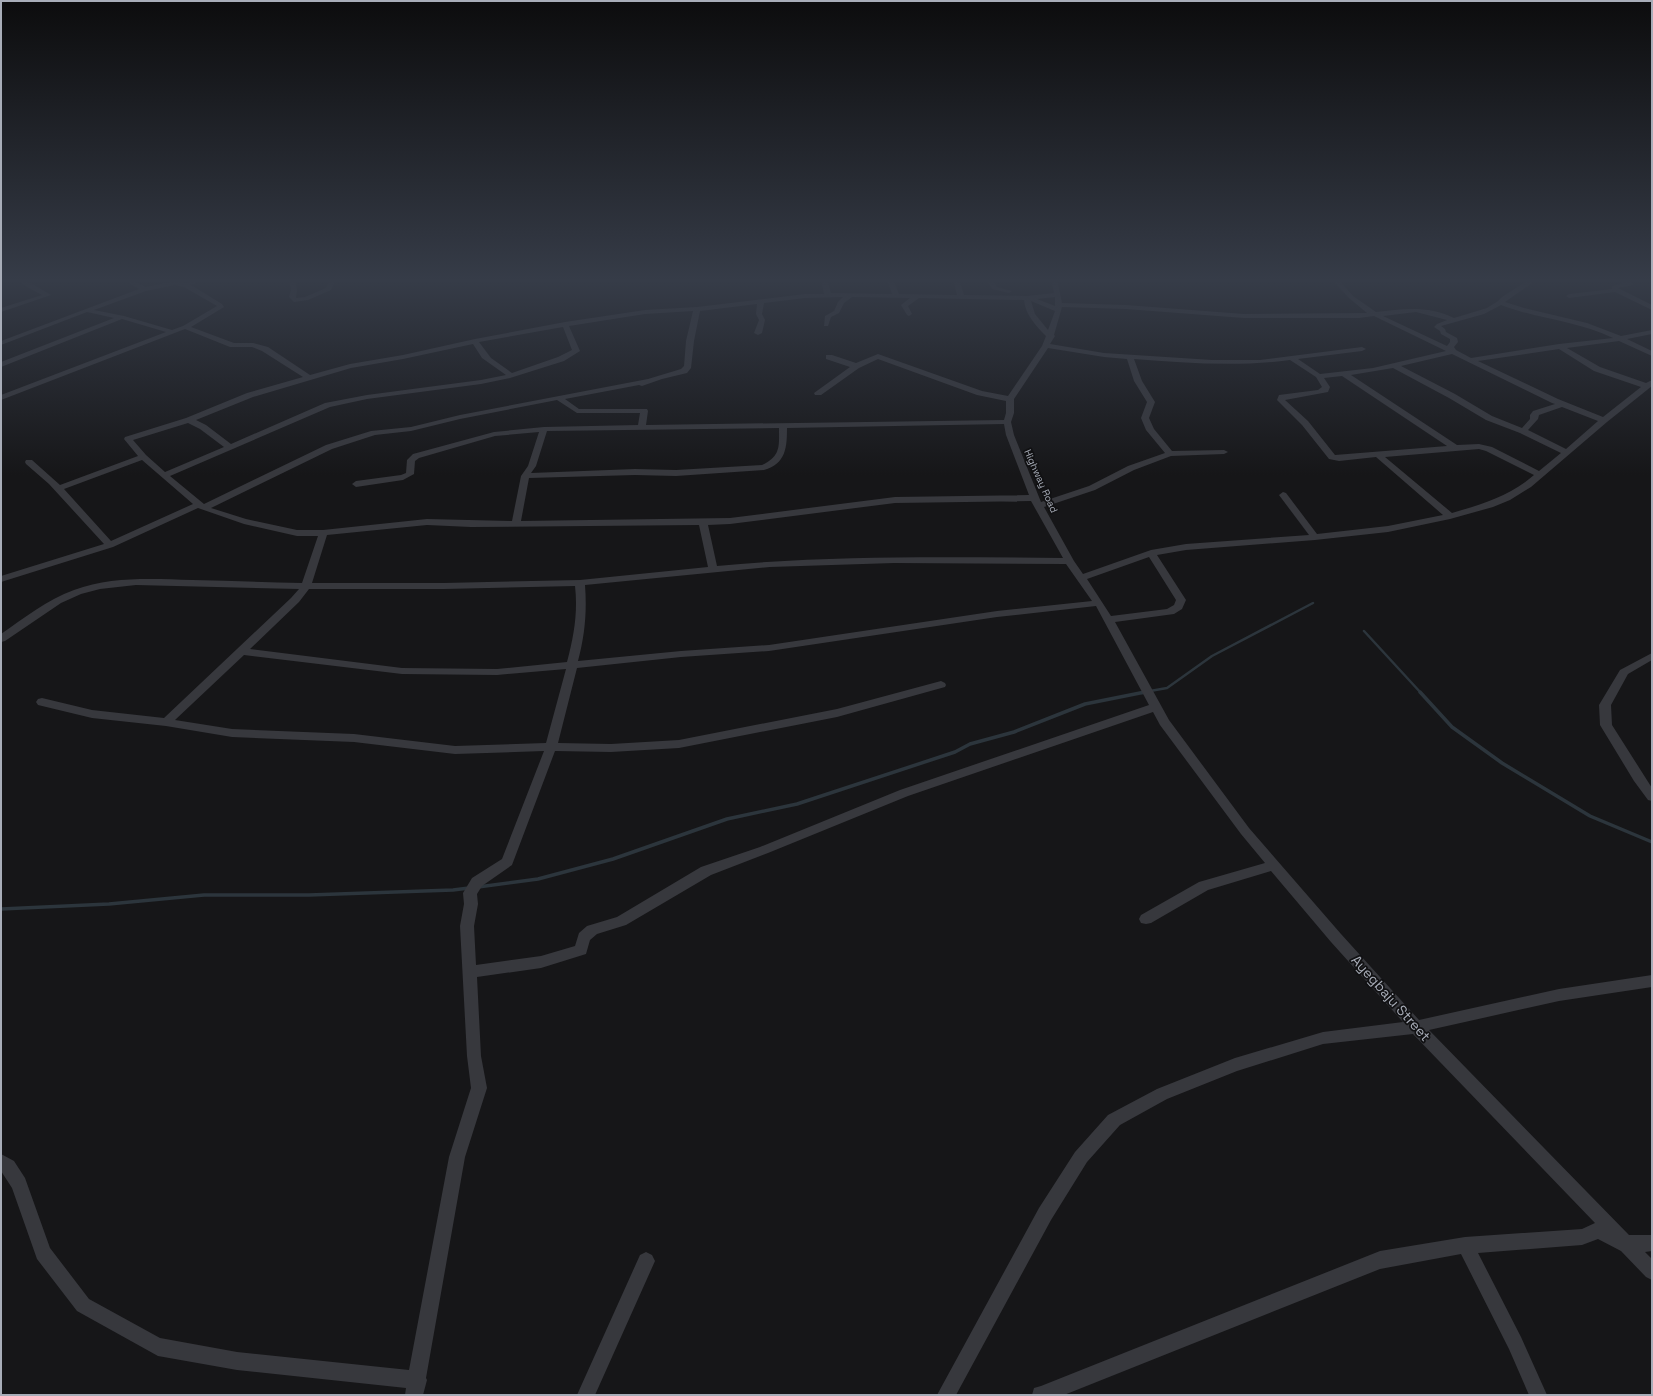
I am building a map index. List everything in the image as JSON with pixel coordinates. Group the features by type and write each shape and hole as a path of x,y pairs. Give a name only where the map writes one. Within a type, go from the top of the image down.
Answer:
{"street":[{"path":"1,365 54,344"},
{"path":"1,398 141,344"},
{"path":"235,344 253,345 265,349 308,377"},
{"path":"461,344 402,357 350,366 308,377 250,395 189,420 128,439 143,457 200,506 244,521 297,533 323,533 427,522 471,524 730,521 895,500 1036,502 1092,488 1131,468 1170,454 1224,452"},
{"path":"477,344 485,358 508,372 510,376"},
{"path":"165,475 328,405 481,382 510,376 574,353 576,351 573,344"},
{"path":"642,427 644,411 577,411 559,398 645,383 659,377 684,371 688,366 690,344"},
{"path":"1437,344 1562,404 1604,420"},
{"path":"1452,344 1450,346 1453,352"},
{"path":"1472,360 1575,344"},
{"path":"1630,344 1652,354"},
{"path":"1046,346 1104,355 1212,362 1260,362 1362,349"},
{"name":"Highway Road","path":"1046,346 1010,399 1010,414 1007,422 1014,448 1036,502 1069,561 1099,603 1143,681 1154,705"},
{"path":"1559,346 1597,369 1650,384"},
{"path":"1320,376 1345,374 1395,366 1453,352"},
{"path":"828,357 856,366"},
{"path":"818,392 856,366 876,357 881,357 980,393 1010,399"},
{"path":"1130,357 1138,382 1151,402 1146,418 1150,430 1170,454"},
{"path":"1291,358 1320,376 1326,387 1325,390 1282,397 1281,400 1305,423 1332,457 1339,458 1484,447 1540,475"},
{"path":"1395,366 1452,396 1489,418 1523,431 1566,452"},
{"path":"1345,374 1455,448"},
{"path":"1,579 110,545 329,447 374,433 411,429 454,418 649,381"},
{"path":"1080,578 1151,553 1186,547 1315,537 1388,529 1450,516 1507,498 1540,475 1604,420 1650,384"},
{"path":"1523,431 1534,419 1534,415 1536,413 1562,404"},
{"path":"189,420 203,427 230,447"},
{"path":"356,484 408,476 410,474 413,458 454,444 494,434 544,429 1007,422"},
{"path":"525,476 635,472 676,473 764,467 774,463 782,452 783,426"},
{"path":"516,523 525,476 532,466 544,429"},
{"path":"1377,454 1450,516"},
{"path":"57,489 143,457"},
{"path":"29,462 110,545"},
{"path":"1283,495 1315,537"},
{"path":"703,522 713,568"},
{"path":"166,722 295,600 306,586 323,533"},
{"path":"1108,620 1170,612 1178,607 1181,600 1151,553"},
{"path":"1,639 52,605 78,592 93,588 136,582 306,586 444,586 580,583 713,568 770,564 894,560 1069,561"},
{"path":"1,1162 8,1166 20,1184 43,1253 83,1305 158,1347 237,1361 416,1387 457,1157 479,1088 474,1056 467,926 473,888 507,862 551,747 578,641 582,606 580,583"},
{"path":"242,651 402,671 497,672 769,648 997,614 1099,603"},
{"path":"1652,656 1624,672 1605,705 1606,725 1652,798"},
{"path":"42,702 92,714 166,722 232,733 354,738 455,750 551,747 611,748 679,744 837,713 941,685"},
{"path":"470,972 552,960 570,955 581,950 584,937 592,930 621,921 706,871 764,850 904,793 1154,705"},
{"name":"Ayegbaju Street","path":"1154,705 1164,722 1245,831 1336,938 1416,1027 1652,1271"},
{"path":"1146,919 1204,886 1274,865"},
{"path":"946,1395 1045,1214 1081,1157 1114,1120 1162,1094 1235,1065 1323,1038 1416,1027 1559,995 1652,981"},
{"path":"1041,1395 1380,1260 1465,1245 1582,1237 1599,1230 1625,1244 1652,1243"},
{"path":"1465,1245 1516,1343 1538,1395"},
{"path":"586,1395 646,1261"}],"waterway":[{"path":"1150,691 1167,688 1212,656 1313,603"},
{"path":"1364,631 1421,693"},
{"path":"478,887 538,879 613,859 727,819 797,804 955,752 970,744 1014,732 1085,704 1145,692 1142,693"},
{"path":"1420,692 1452,727 1502,763 1590,816 1652,842"},
{"path":"1,909 109,904 204,895 309,895 453,890 469,888"}]}
